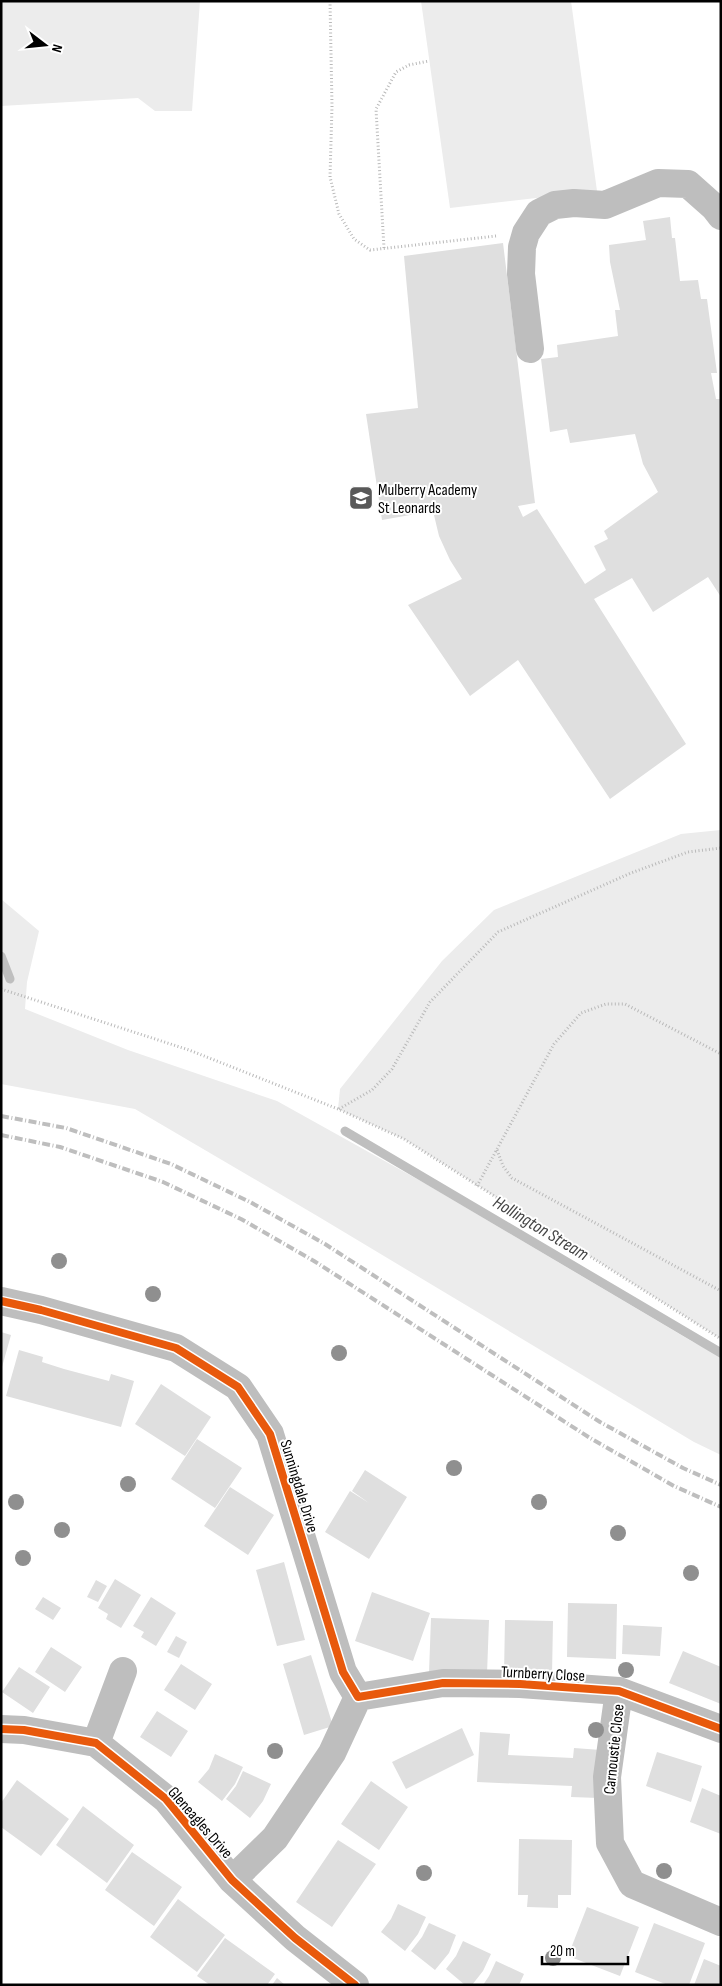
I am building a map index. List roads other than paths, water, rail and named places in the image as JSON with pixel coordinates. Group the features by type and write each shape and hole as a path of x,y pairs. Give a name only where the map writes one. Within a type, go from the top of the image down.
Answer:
{"street":[{"path":"530,349 521,274 522,247 526,233 539,214 555,205 574,203 605,205 658,183 688,184 714,207 721,216"},
{"name":"Sunningdale Drive","path":"1,1301 41,1310 176,1348 238,1387 270,1434 343,1672 358,1697"},
{"path":"96,1743 123,1671"},
{"name":"Turnberry Close","path":"358,1697 444,1683 520,1684 619,1691 721,1729"},
{"name":"Carnoustie Close","path":"619,1691 607,1778 610,1843 632,1884 721,1922"},
{"path":"232,1880 275,1838 332,1753 358,1697"},
{"name":"Gleneagles Drive","path":"1,1730 24,1730 96,1743 166,1799 232,1880 295,1938 354,1985"}],"waterway":[{"name":"Hollington Stream","path":"1,956 10,979"},
{"name":"Hollington Stream","path":"345,1131 721,1353"}],"railway":[{"path":"1,1116 66,1128 171,1164 250,1202 325,1244 600,1422 683,1468 721,1485"},
{"path":"1,1135 60,1147 163,1182 241,1219 314,1261 590,1438 674,1486 721,1507"}],"place":[{"name":"Mulberry Academy St Leonards","path":"361,498"}]}
